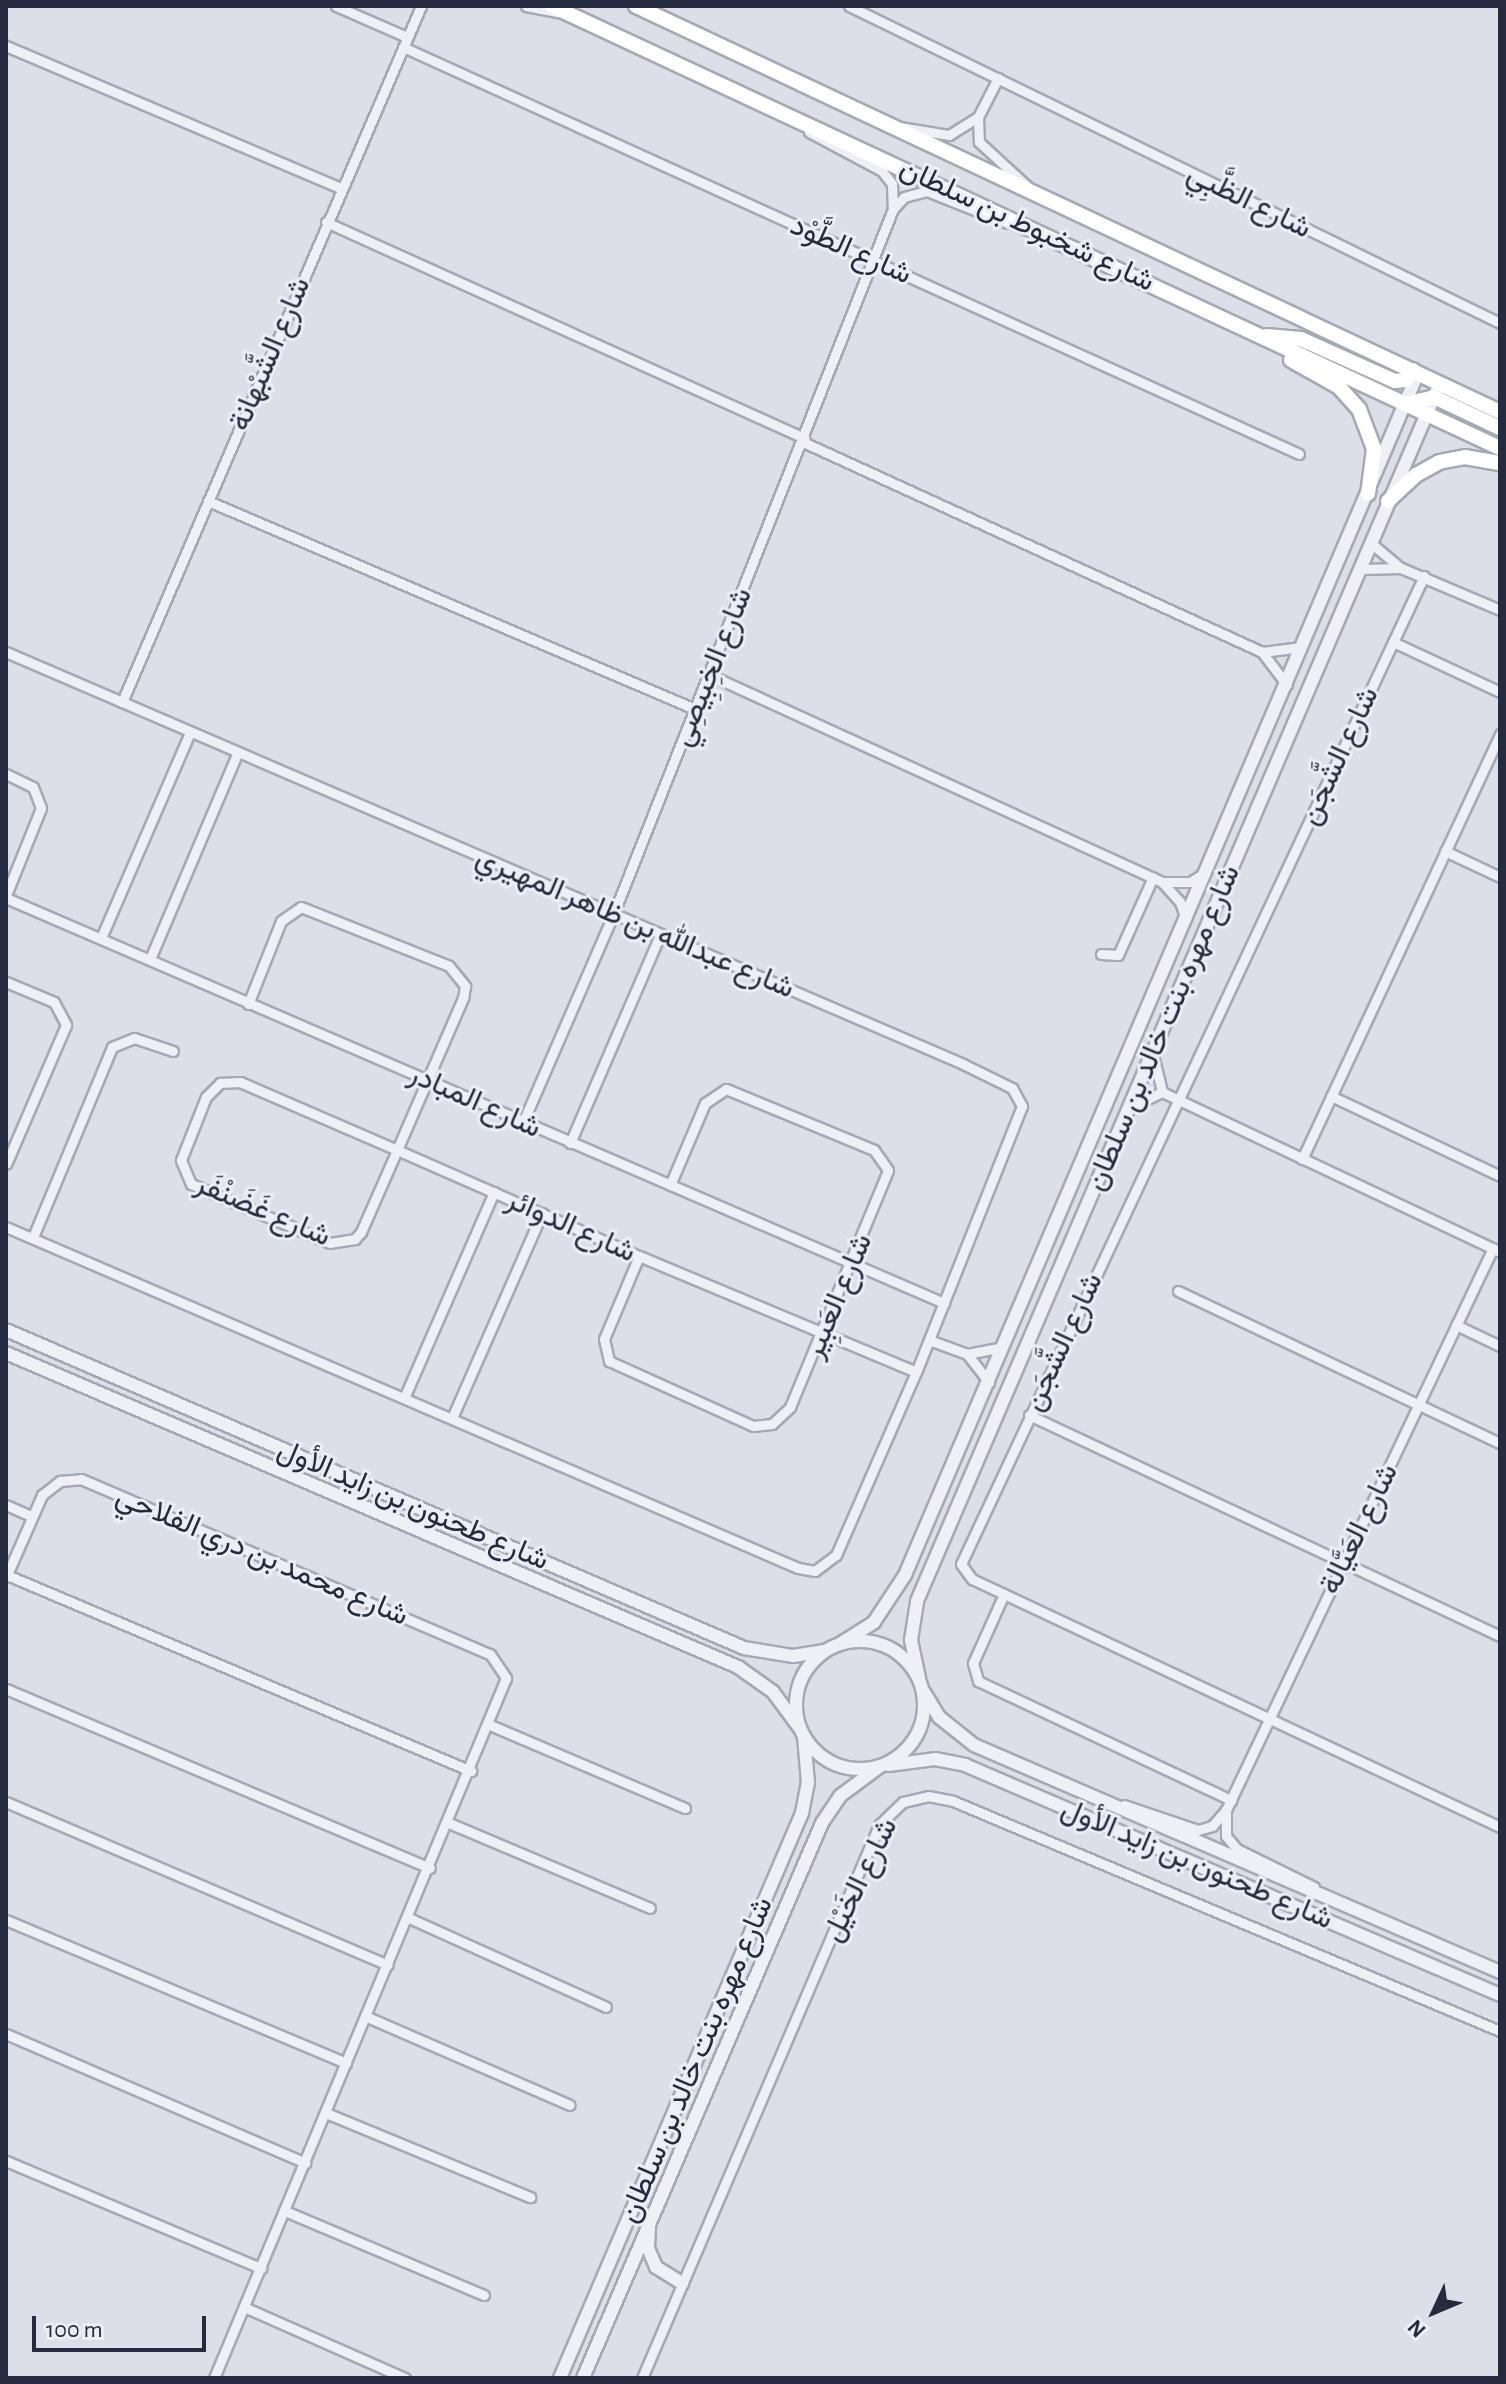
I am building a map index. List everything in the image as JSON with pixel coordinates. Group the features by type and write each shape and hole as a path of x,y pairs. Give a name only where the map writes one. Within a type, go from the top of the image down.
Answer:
{"main road":[{"name":"شارع شخبوط بن سلطان","path":"552,6 1030,226 1500,448"},
{"name":"شارع شخبوط بن سلطان","path":"636,6 899,126 1416,372 1437,390 1500,412"},
{"path":"1161,288 1205,317 1322,376 1349,397 1366,421 1374,449 1368,494"},
{"path":"1262,337 1301,339 1395,381 1406,380 1416,372"},
{"path":"1406,404 1437,390 1500,428"},
{"path":"1388,501 1416,475 1439,462 1465,457 1500,463"}],"street":[{"name":"شارع الطَّوْد","path":"336,6 405,42 1299,454"},
{"name":"شارع الشَّبْهانة","path":"122,702 421,6"},
{"path":"526,6 569,13"},
{"name":"شارع الظَّبِي","path":"849,6 1500,323"},
{"path":"6,46 341,188"},
{"path":"899,126 949,135 978,117 998,78"},
{"path":"787,113 824,142 882,171 895,192 893,209"},
{"path":"978,117 983,150 1029,188"},
{"path":"893,209 904,197 927,191 977,215 1030,226"},
{"name":"شارع الخِبِيصِي","path":"523,1122 613,915 804,440 893,209"},
{"path":"326,222 1262,652 1287,685"},
{"name":"شارع مهره بنت خالد بن سلطان","path":"841,1643 874,1622 897,1591 1287,685 1406,404 1416,372"},
{"name":"شارع مهره بنت خالد بن سلطان","path":"919,1678 911,1640 917,1601 1437,390"},
{"path":"208,501 695,709"},
{"path":"1372,544 1401,568 1500,610"},
{"path":"1361,569 1401,568"},
{"name":"شارع الشَّجَن","path":"1424,576 961,1558 967,1575 1004,1594 1500,1827"},
{"path":"1393,642 1500,692"},
{"path":"1262,652 1302,647"},
{"name":"شارع عبدالله بن ظاهر المهيري","path":"6,652 963,1064 1017,1092 1020,1114 916,1372 836,1555 815,1571 798,1568 6,1227"},
{"path":"710,675 1157,879 1180,884 1205,872"},
{"path":"101,938 190,732"},
{"path":"1302,1159 1500,734"},
{"path":"150,959 238,752"},
{"path":"6,774 33,787 41,808 6,896"},
{"path":"1445,851 1500,877"},
{"path":"1157,879 1175,894 1186,919"},
{"path":"1101,954 1118,955 1157,879"},
{"name":"شارع المبادر","path":"6,896 248,1004 944,1303"},
{"name":"شارع غَضَنْفَر","path":"227,1080 206,1097 181,1160 185,1179 330,1243 348,1244 361,1232 465,992 460,974 449,966 301,907 281,921 248,1004"},
{"path":"570,1143 660,935"},
{"path":"6,982 54,1002 66,1025 6,1164"},
{"path":"33,1237 112,1047 134,1038 173,1051"},
{"path":"1153,1048 1155,1078 1162,1092 1496,1250"},
{"name":"شارع الدوائر","path":"227,1080 916,1372"},
{"name":"شارع العَبِير","path":"639,1256 604,1339 609,1361 621,1371 753,1426 766,1426 787,1412 887,1178 886,1162 874,1150 732,1089 721,1090 705,1103 670,1185"},
{"path":"1127,1109 1162,1092"},
{"path":"1331,1096 1500,1176"},
{"path":"404,1398 494,1192"},
{"path":"452,1418 542,1213"},
{"name":"شارع العَيَّالة","path":"1226,1810 1456,1325 1496,1250"},
{"path":"1178,1291 1500,1443"},
{"path":"1456,1325 1500,1346"},
{"name":"شارع طحنون بن زايد الأول","path":"6,1330 744,1648 784,1656 825,1651"},
{"path":"929,1340 967,1354 1002,1347"},
{"name":"شارع طحنون بن زايد الأول","path":"6,1353 738,1667 773,1692 802,1732"},
{"path":"967,1354 989,1382"},
{"path":"1029,1415 1500,1636"},
{"name":"شارع محمد بن دري الفلاحي","path":"214,2378 471,1771 506,1678 490,1654 81,1479 50,1486 31,1516 6,1576 471,1771"},
{"path":"6,1505 31,1516"},
{"path":"1004,1594 973,1663 978,1681 1231,1800"},
{"path":"841,1643 886,1646 919,1678 924,1692 919,1731 884,1766 836,1765 802,1732 799,1684 825,1651 841,1643"},
{"path":"6,1689 430,1868"},
{"name":"شارع طحنون بن زايد الأول","path":"924,1692 939,1717 974,1745 1500,1972"},
{"path":"490,1725 685,1808"},
{"name":"شارع مهره بنت خالد بن سلطان","path":"560,2378 802,1813 808,1783 802,1732"},
{"name":"شارع طحنون بن زايد الأول","path":"884,1766 935,1759 965,1765 1500,1995"},
{"name":"شارع مهره بنت خالد بن سلطان","path":"583,2378 822,1823 846,1791 884,1766"},
{"name":"شارع الخَيْل","path":"642,2378 879,1825 911,1799 953,1801 1500,2031"},
{"path":"6,1802 388,1965"},
{"path":"1111,1803 1198,1830 1212,1826 1226,1810"},
{"path":"1226,1810 1226,1836 1237,1849 1297,1877 1325,1897"},
{"path":"449,1823 650,1908"},
{"path":"409,1918 606,2007"},
{"path":"6,1920 346,2063"},
{"path":"365,2016 570,2105"},
{"path":"6,2034 305,2163"},
{"path":"326,2113 530,2197"},
{"path":"6,2161 261,2268"},
{"path":"285,2211 484,2295"},
{"path":"652,2213 650,2258 663,2275 682,2283"},
{"path":"244,2307 405,2378"}]}
